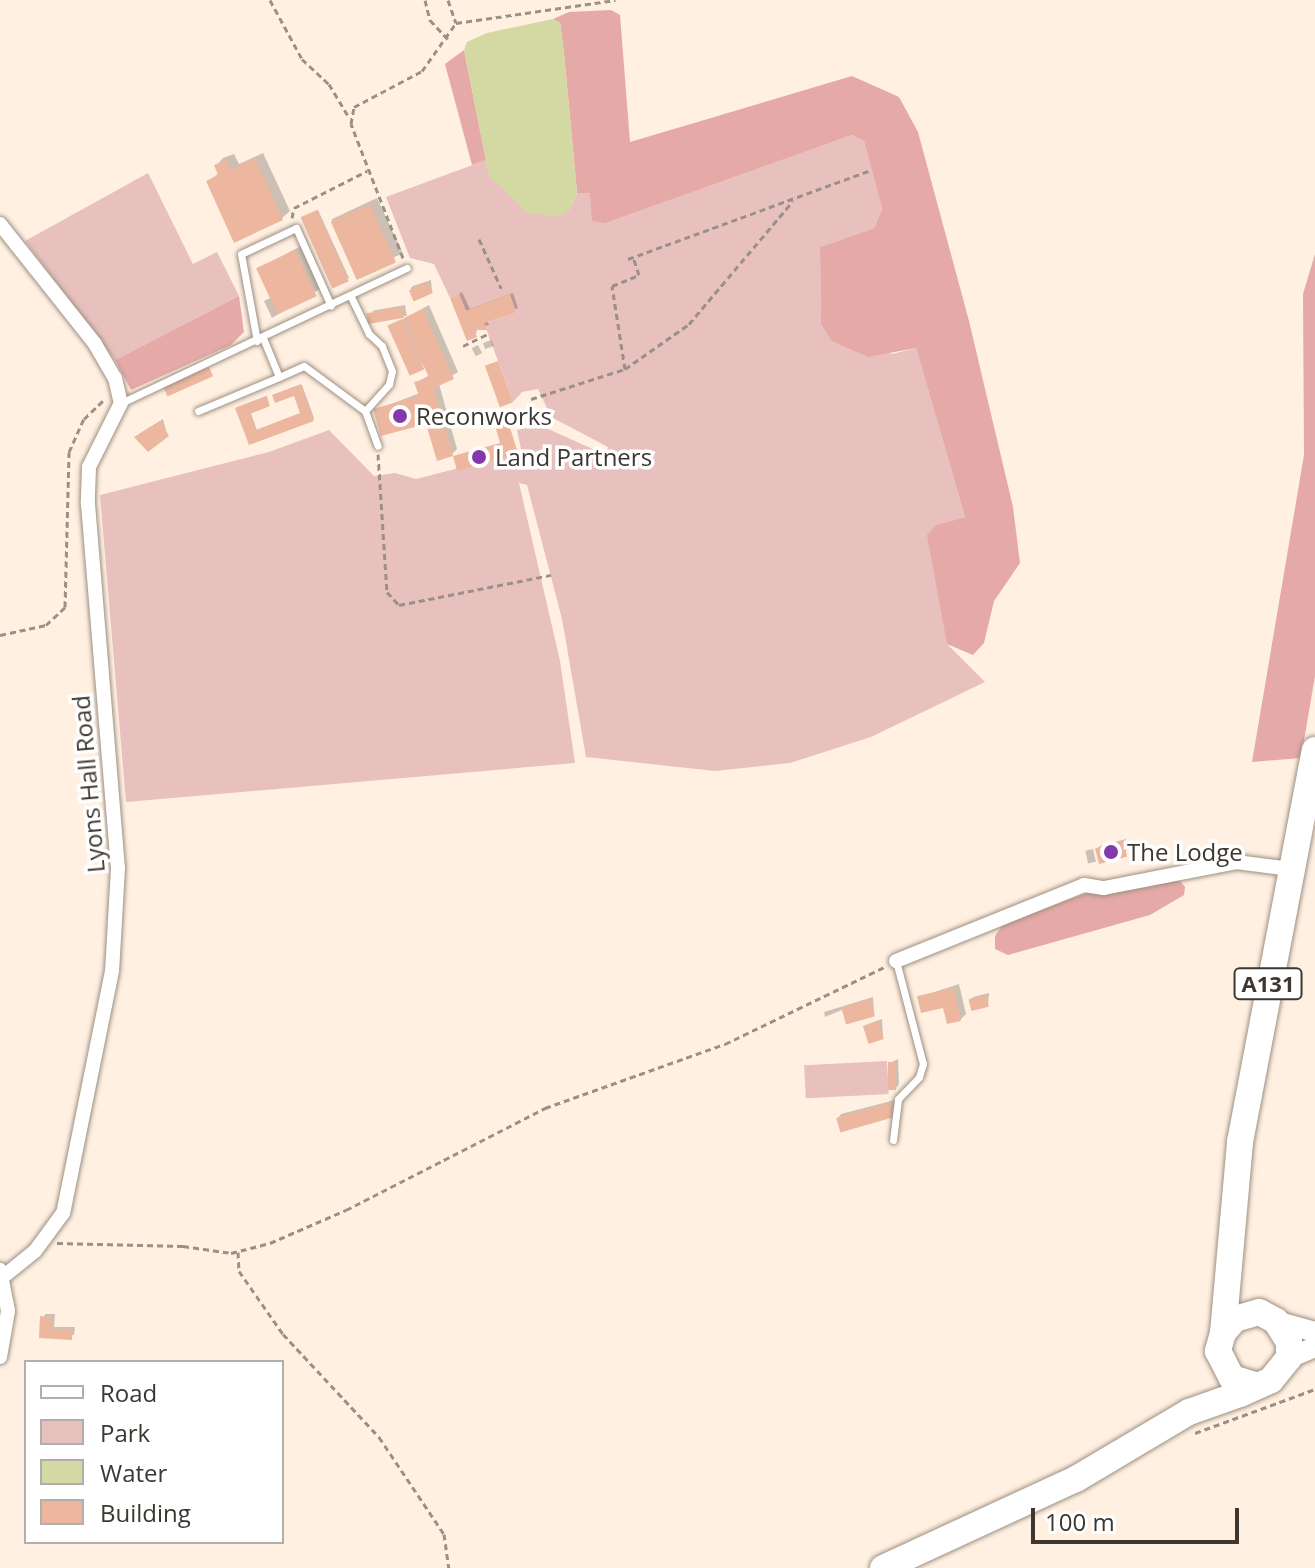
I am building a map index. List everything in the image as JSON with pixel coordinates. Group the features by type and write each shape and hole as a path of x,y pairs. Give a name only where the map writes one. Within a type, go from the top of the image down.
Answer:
{"highway":[{"name":"A131","path":"1187,1424 1220,1362 1240,1142 1315,750"},
{"name":"A131","path":"883,1568 1076,1479 1187,1424 1283,1370 1289,1358 1289,1342 1245,1286 1235,1219"},
{"path":"1223,1333 1235,1319 1267,1316"},
{"path":"1220,1362 1232,1378 1258,1386"}],"main road":[{"path":"1267,1316 1315,1332"},
{"path":"1289,1358 1315,1347"}],"street":[{"path":"0,224 95,344 121,400"},
{"name":"Lyons Hall Road","path":"0,1357 8,1311 2,1273 44,1242 68,1196 119,918 88,504 89,467 121,400"},
{"path":"896,961 1084,885 1104,888 1236,862 1291,869"}],"lane":[{"path":"279,377 260,340 241,254 296,228 331,306"},
{"path":"121,400 260,340 407,268"},
{"path":"351,297 392,371 389,384 365,411"},
{"path":"198,411 304,366 365,411 378,446"},
{"path":"893,1140 898,1099 919,1077 923,1064 896,961"}],"path":[{"path":"270,0 302,59 329,84 349,117 367,171 407,268"},
{"path":"425,0 430,20 448,39"},
{"path":"349,117 354,107 422,71 448,39 456,23 448,0"},
{"path":"456,23 615,0"},
{"path":"296,228 294,208 367,171"},
{"path":"628,259 869,171"},
{"path":"531,399 625,369 689,324 795,198"},
{"path":"479,239 501,288"},
{"path":"625,369 612,286 639,275 633,257"},
{"path":"478,331 481,338"},
{"path":"463,346 488,334"},
{"path":"0,635 46,625 65,607 69,452 91,411 105,399 121,400"},
{"path":"378,446 387,592 399,605 551,575"},
{"path":"44,1242 238,1252 346,1210 545,1108 725,1044 896,961"},
{"path":"238,1252 239,1271 283,1334 379,1437 436,1522 444,1534 449,1568"},
{"path":"1187,1424 1315,1389"}],"green space":[{"path":"852,135 864,141 882,207 874,228 820,247 821,324 892,354 916,348 965,517 936,525 947,644 985,682 871,737 790,763 715,771 586,757 562,619 527,485 519,483 560,661 575,763 126,802 100,495 269,452 329,430 374,476 395,473 416,479 518,453 523,459 517,430 537,424 606,455 608,447 551,417 538,389 522,392 513,402 484,323 516,313 510,295 466,311 459,294 450,298 434,264 410,258 386,197 486,160 489,176 569,210 577,193 591,192 606,223"},
{"path":"148,173 193,264 217,252 239,296 115,360 25,241"},
{"path":"887,1061 889,1094 806,1098 804,1065"}],"shaded area":[{"path":"611,10 620,15 630,142 852,76 899,97 918,132 969,321 1013,507 1020,563 994,601 984,643 973,655 947,644 927,535 936,525 965,517 916,348 868,357 832,341 821,324 820,247 874,228 882,208 864,141 852,135 606,223 592,221 590,193 577,193 560,23 553,19 569,12"},
{"path":"464,50 486,160 472,165 445,64"},
{"path":"1315,254 1315,676 1301,758 1252,762 1304,455 1303,294"},
{"path":"239,296 244,332 231,345 131,390 115,360"},
{"path":"1179,880 1185,887 1184,895 1150,915 1008,955 995,949 995,936 1003,924 1090,892"}],"water":[{"path":"553,19 560,23 577,193 569,210 557,217 527,213 489,176 464,50 467,42 487,33"}],"building":[{"path":"255,158 283,220 234,243 206,181 218,175 214,165 226,160 231,170"},
{"path":"370,204 396,262 357,280 331,221"},
{"path":"317,210 349,281 332,289 301,217"},
{"path":"295,250 317,296 278,314 256,268"},
{"path":"428,282 433,293 414,302 409,291"},
{"path":"459,294 466,311 510,294 516,313 484,323 487,330 474,330 477,337 467,341 450,298"},
{"path":"402,307 404,318 368,324 367,313"},
{"path":"423,309 454,379 434,388 453,456 437,461 426,424 381,436 373,409 419,396 414,382 429,378 404,318"},
{"path":"402,319 424,369 410,376 387,326"},
{"path":"498,361 513,402 500,407 485,366"},
{"path":"209,367 213,376 167,396 163,387"},
{"path":"301,384 314,421 249,445 235,408 266,396 270,406 250,414 256,430 300,413 294,396 275,403 272,395"},
{"path":"507,418 518,453 457,471 453,456 500,443 494,422"},
{"path":"160,421 169,436 148,452 134,437"},
{"name":"The Lodge","path":"1123,841 1127,856 1099,864 1095,849"},
{"path":"954,988 961,1021 947,1024 943,1008 921,1013 917,996"},
{"path":"986,995 989,1007 971,1011 969,999"},
{"path":"870,999 875,1016 846,1025 841,1007"},
{"path":"878,1021 884,1039 869,1044 863,1026"},
{"path":"888,1062 896,1062 896,1090 888,1090"},
{"path":"892,1102 896,1116 840,1132 836,1118"},
{"path":"40,1316 52,1317 52,1329 72,1330 72,1340 39,1338"}],"place":[{"name":"Reconworks","path":"400,416"},
{"name":"Land Partners","path":"479,457"},
{"name":"The Lodge","path":"1111,852"}]}
